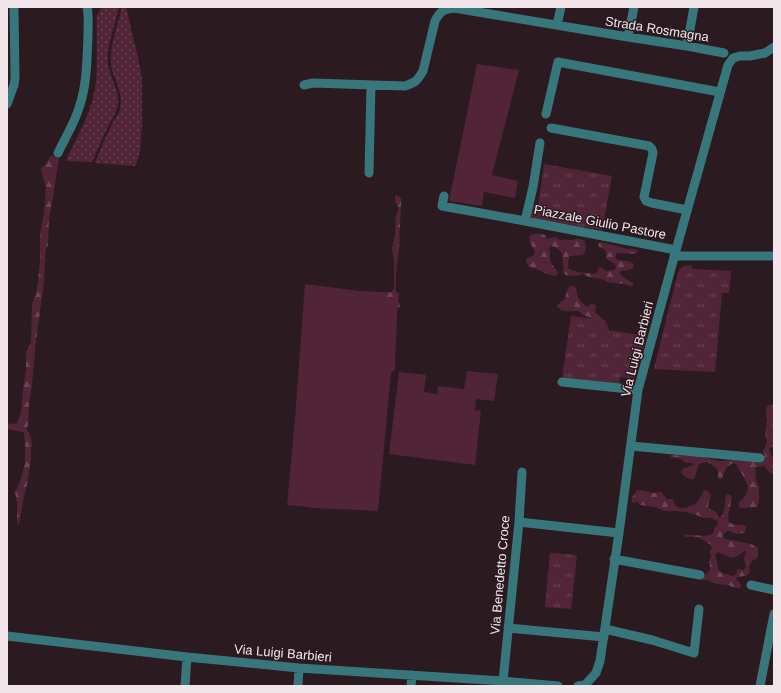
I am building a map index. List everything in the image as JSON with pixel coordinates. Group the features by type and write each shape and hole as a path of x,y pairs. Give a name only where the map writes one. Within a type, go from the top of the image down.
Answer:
{"street":[{"path":"7,104 15,78 14,7"},
{"path":"557,25 561,7"},
{"path":"628,37 634,7"},
{"path":"687,46 694,7"},
{"name":"Strada Rosmagna","path":"304,86 313,83 405,86 414,83 423,71 438,14 448,8 481,9 557,25 740,56"},
{"path":"58,153 74,120 82,96 86,76 89,10"},
{"path":"728,65 733,58 765,53 774,47"},
{"name":"Strada Rosmagna","path":"724,53 728,65"},
{"path":"546,114 558,62 720,92"},
{"name":"Via Luigi Barbieri","path":"584,686 596,674 600,661 638,390 728,65"},
{"path":"369,172 371,85"},
{"path":"551,128 649,146 653,153 644,197 646,201 687,210"},
{"name":"Piazzale Giulio Pastore","path":"540,143 533,187 525,221 675,253 774,256"},
{"path":"444,196 442,206 525,221"},
{"path":"562,382 638,390"},
{"path":"630,446 760,458"},
{"name":"Via Benedetto Croce","path":"504,681 522,472"},
{"path":"518,522 619,533"},
{"path":"614,559 700,575"},
{"path":"751,585 774,590"},
{"path":"508,628 604,633 652,640 694,654 699,609"},
{"path":"760,686 774,614"},
{"name":"Via Luigi Barbieri","path":"7,636 187,657 299,668 504,681 558,686"},
{"path":"185,686 187,657"},
{"path":"298,686 299,668"},
{"path":"411,686 412,675"}],"green space":[{"path":"102,7 119,7 108,50 109,70 118,97 117,109 92,162 66,161 89,111 92,101 96,81 97,64 97,15"},
{"path":"122,7 126,7 142,78 140,152 135,166 95,162 120,109 121,97 112,70 111,50"},
{"path":"477,64 519,70 492,175 518,181 515,198 484,192 482,206 449,201"},
{"path":"53,156 59,158 49,219 44,282 36,341 28,426 26,428 31,437 31,459 19,525 17,522 17,503 15,492 20,482 25,463 24,433 7,429 7,423 17,423 21,412 26,371 26,352 31,342 32,304 36,294 38,281 40,233 44,214 46,187 41,171 42,167 50,157"},
{"path":"544,164 612,176 602,230 530,218 532,205 538,206"},
{"path":"395,195 401,198 400,231 396,270 396,292 400,306 398,309 391,307 384,309 383,296 388,292 392,292 394,288 394,260 392,249 395,234 396,215 399,209 395,202"},
{"path":"539,233 545,235 547,239 555,237 560,240 580,239 585,241 586,248 583,255 569,256 568,268 573,271 593,274 596,273 600,267 606,271 614,270 616,267 615,264 606,259 605,250 599,247 598,244 602,242 627,249 635,249 638,251 636,254 617,253 616,255 616,259 633,263 634,267 632,269 619,272 623,277 633,283 633,287 624,284 607,282 602,279 589,277 583,274 576,276 565,275 563,272 562,253 552,246 549,248 550,259 558,273 556,276 546,274 542,271 529,267 526,261 527,258 533,256 535,253 530,242 530,235"},
{"path":"685,266 692,266 692,269 731,271 729,293 722,293 715,372 654,369 678,272"},
{"path":"305,284 360,291 399,293 395,369 391,373 378,511 287,505"},
{"path":"570,286 575,287 579,299 587,307 591,304 596,305 595,312 606,322 609,331 605,333 589,317 578,311 566,311 558,308 557,305 565,299 567,290"},
{"path":"571,316 602,320 601,329 647,336 634,379 620,377 619,386 562,378"},
{"path":"467,371 498,374 494,401 476,399 475,410 481,411 475,465 389,454 399,372 426,375 424,392 437,394 438,386 464,389"},
{"path":"769,405 774,405 774,447 770,448 769,450 774,460 774,473 771,474 764,466 755,468 755,478 759,487 759,503 757,507 739,507 739,502 748,491 748,487 734,463 727,467 722,479 718,478 718,471 708,462 699,465 694,479 688,479 681,472 684,468 692,466 693,464 684,462 681,459 670,457 671,455 699,456 719,461 734,460 753,461 758,463 762,462 765,455 763,451 767,442 765,433 767,420 766,409"},
{"path":"638,490 651,493 661,492 667,499 672,499 679,508 688,507 696,503 704,490 707,491 711,494 708,506 716,512 720,518 724,510 726,495 731,496 728,517 729,522 746,526 746,528 744,533 737,534 727,531 723,537 725,539 751,544 758,548 758,557 751,562 749,574 737,577 736,579 741,586 739,588 732,587 728,585 716,584 708,580 698,579 708,573 710,569 709,561 712,547 698,537 687,537 683,534 704,536 712,534 714,532 714,528 718,525 717,521 691,513 664,511 655,507 640,505 637,502 632,503 632,497","holes":["743,551 746,551 744,558 746,568 744,570 737,570 734,576 723,573 719,570 715,554 719,552 733,557 737,556"]},
{"path":"550,553 577,555 571,609 545,607"}]}
